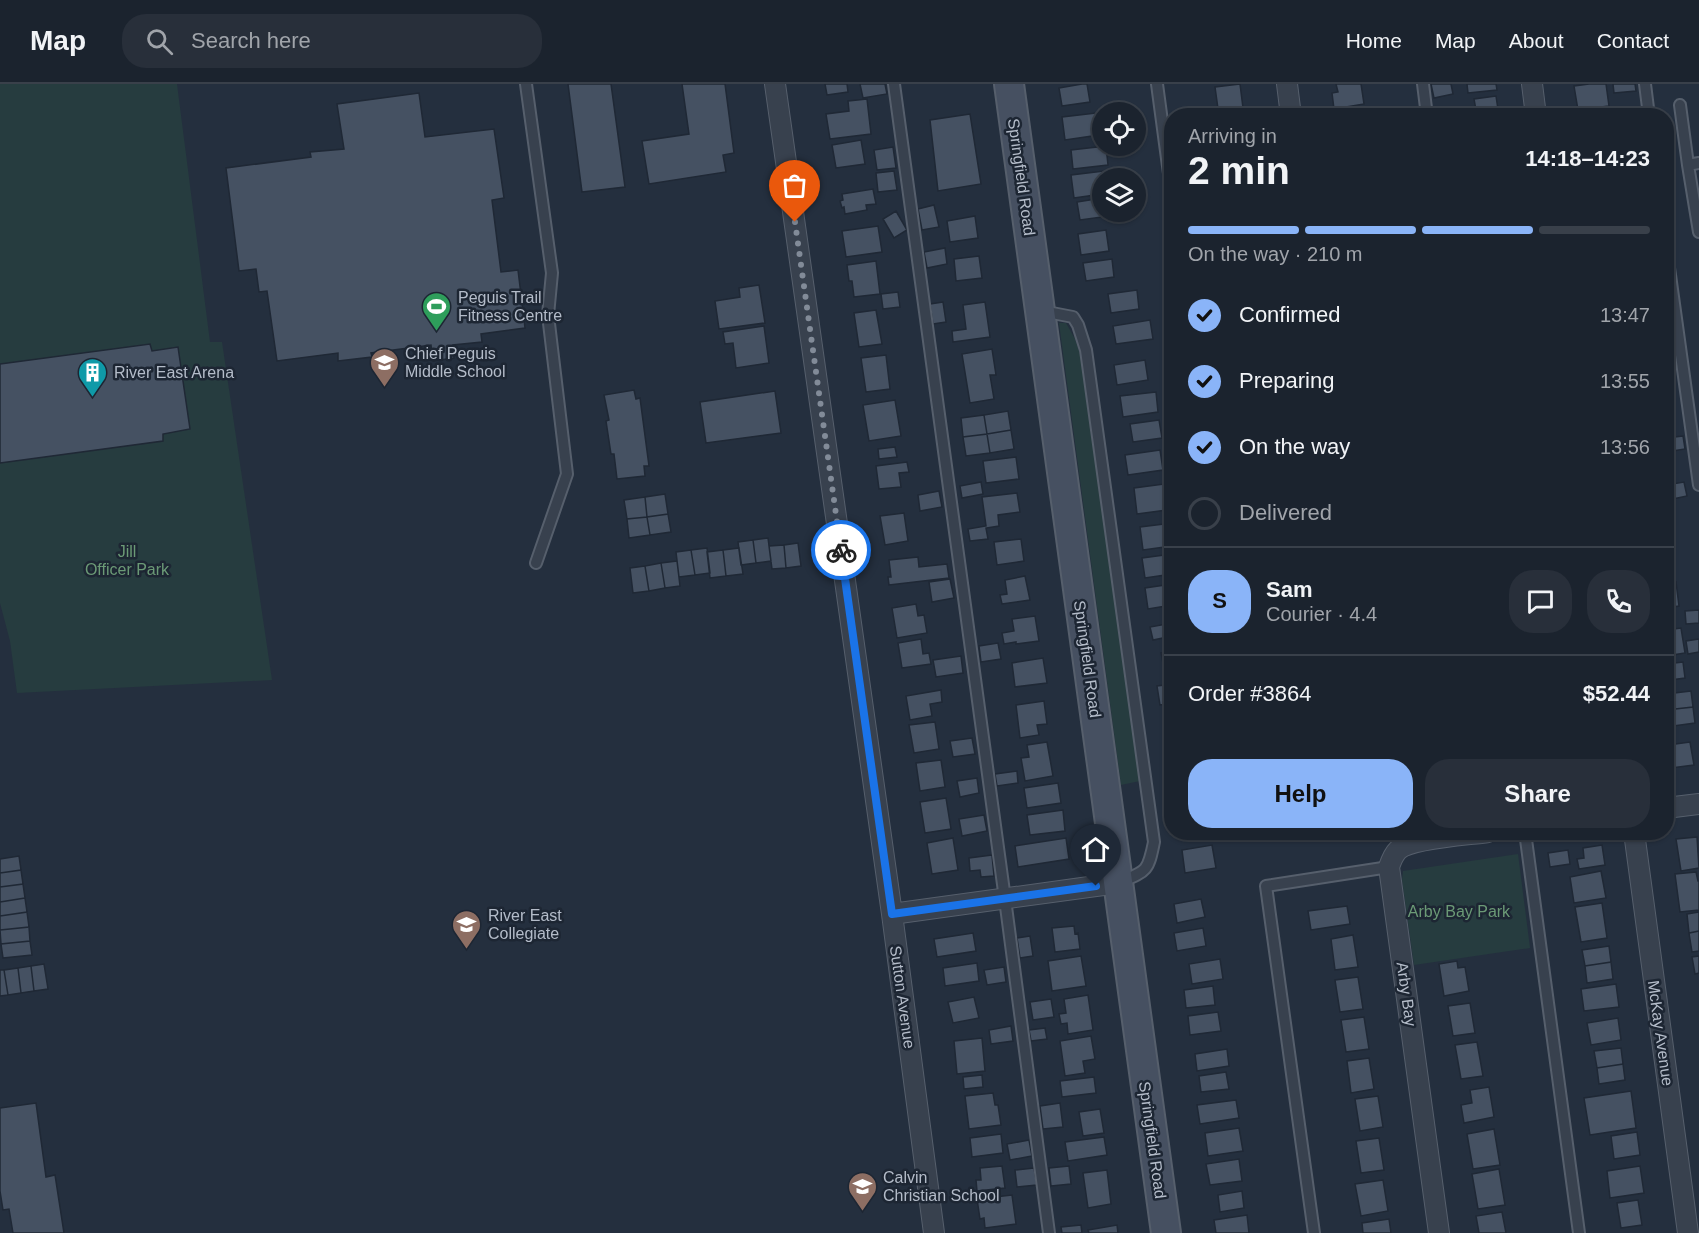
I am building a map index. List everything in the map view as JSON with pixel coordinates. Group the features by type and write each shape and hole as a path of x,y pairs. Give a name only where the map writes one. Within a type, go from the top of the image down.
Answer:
{"street":[{"name":"Sutton Avenue","path":"776,84 892,914 934,1233"},
{"name":"Springfield Road","path":"1009,84 1166,1233"},
{"path":"1287,84 1290,108"},
{"path":"1532,84 1535,108"},
{"path":"1674,807 1699,804"},
{"path":"1389,867 1397,851 1412,843 1433,840"},
{"name":"McKay Avenue","path":"1635,840 1688,1233"},
{"name":"Arby Bay","path":"1389,867 1439,1233"},
{"path":"892,914 1118,883"}],"lane":[{"path":"526,84 552,273 548,315 567,474 536,563"},
{"path":"894,84 1049,1233"},
{"path":"1156,84 1164,140"},
{"path":"1423,84 1426,108"},
{"path":"1645,84 1648,108"},
{"path":"1680,105 1693,164 1699,231"},
{"path":"1674,304 1699,485"},
{"path":"1040,310 1073,317 1086,350 1154,842 1149,864 1139,874 1118,883"},
{"path":"1526,840 1579,1233"},
{"path":"1314,1233 1266,886 1389,867"}],"green space":[{"name":"Jill Officer Park","path":"0,84 177,84 210,342 222,342 272,680 17,693 10,641 0,603"},
{"path":"1059,323 1066,323 1081,356 1140,781 1121,785"},
{"name":"Arby Bay Park","path":"1518,854 1530,948 1414,965 1402,880 1403,871"}],"building":[{"path":"568,84 611,84 625,187 582,192"},
{"path":"682,84 725,84 734,153 723,155 726,172 649,184 642,141 689,134"},
{"path":"825,84 847,84 848,92 827,95"},
{"path":"860,84 885,84 887,94 863,98"},
{"path":"1087,84 1090,102 1062,106 1059,88"},
{"path":"1240,84 1243,108 1218,108 1215,87"},
{"path":"1336,84 1361,84 1364,104 1334,108 1332,93 1338,92"},
{"path":"1431,84 1451,84 1453,94 1434,98"},
{"path":"1467,84 1496,84 1497,90 1468,93"},
{"path":"1606,84 1609,106 1578,108 1574,86"},
{"path":"1613,84 1635,84 1636,91 1614,93"},
{"path":"419,93 425,137 494,129 504,198 492,200 501,272 518,270 525,328 481,334 482,342 453,345 454,358 433,361 431,345 371,353 372,357 338,361 338,353 277,361 267,291 259,292 256,269 239,271 226,168 311,157 310,152 344,149 337,104"},
{"path":"1496,96 1498,108 1476,108 1474,99"},
{"path":"867,99 871,134 830,139 826,114 849,111 848,101"},
{"path":"1092,113 1092,136 1065,140 1062,117"},
{"path":"970,114 981,184 938,191 930,120"},
{"path":"861,140 865,164 836,168 832,145"},
{"path":"893,147 896,168 877,170 874,150"},
{"path":"1092,148 1092,156 1107,156 1108,165 1073,169 1071,150"},
{"path":"894,171 897,190 878,192 876,173"},
{"path":"1092,172 1092,195 1074,198 1071,175"},
{"path":"873,189 876,204 866,205 867,210 845,214 840,201 843,200 842,194"},
{"path":"1092,200 1092,218 1080,220 1077,202"},
{"path":"934,205 939,227 922,230 918,209"},
{"path":"896,211 907,230 894,238 883,219"},
{"path":"975,216 978,238 950,242 947,221"},
{"path":"878,226 882,252 846,257 842,231"},
{"path":"1106,230 1109,251 1081,255 1078,234"},
{"path":"945,248 947,264 927,268 924,252"},
{"path":"979,256 982,278 956,281 954,259"},
{"path":"1112,259 1114,277 1086,281 1083,263"},
{"path":"876,261 880,294 854,297 847,265"},
{"path":"759,285 765,323 719,329 715,301 740,297 739,288"},
{"path":"1137,290 1139,309 1111,313 1108,294"},
{"path":"898,292 900,307 883,309 881,294"},
{"path":"943,302 946,322 933,324 930,304"},
{"path":"985,302 990,337 953,342 952,331 966,329 963,305"},
{"path":"876,310 882,344 859,347 854,313"},
{"path":"1150,320 1153,339 1116,344 1113,326"},
{"path":"764,326 769,363 736,368 733,343 725,344 723,332"},
{"name":"River East Arena","path":"150,344 152,351 178,347 190,429 163,434 163,441 0,463 0,364"},
{"path":"992,349 996,375 990,375 994,399 970,403 962,354"},
{"path":"886,355 890,389 866,392 861,358"},
{"path":"1145,360 1148,380 1117,385 1114,365"},
{"path":"634,390 636,399 640,398 649,466 644,466 645,476 617,479 614,454 611,454 606,421 609,420 604,395"},
{"path":"775,391 781,433 706,443 700,402"},
{"path":"1156,392 1158,412 1123,417 1120,396"},
{"path":"895,400 901,436 869,441 863,405"},
{"path":"1008,411 1011,430 987,434 984,415"},
{"path":"984,415 987,434 963,437 961,418"},
{"path":"1159,420 1162,438 1133,442 1130,424"},
{"path":"1011,430 1014,449 990,453 987,434"},
{"path":"987,434 990,453 966,456 963,437"},
{"path":"1683,436 1685,449 1674,451 1674,437"},
{"path":"895,447 897,457 879,459 878,449"},
{"path":"1160,450 1163,470 1128,475 1125,455"},
{"path":"1016,457 1019,479 986,483 983,461"},
{"path":"907,462 909,472 899,473 901,487 879,489 876,466"},
{"path":"981,482 983,494 962,498 960,486"},
{"path":"1684,482 1687,496 1674,499 1674,484"},
{"path":"1164,484 1164,510 1137,514 1134,488"},
{"path":"939,491 942,507 920,511 918,495"},
{"path":"1017,493 1020,512 998,515 999,526 986,528 988,539 970,541 968,529 986,526 982,497"},
{"path":"665,494 668,514 647,517 645,497"},
{"path":"645,497 647,517 627,519 624,500"},
{"path":"904,513 908,541 885,545 880,516"},
{"path":"668,514 671,532 650,535 647,517"},
{"path":"647,517 650,535 629,538 627,519"},
{"path":"1164,524 1164,547 1143,550 1140,527"},
{"path":"768,538 771,561 756,563 753,540"},
{"path":"1021,539 1024,561 997,565 994,542"},
{"path":"753,540 756,563 741,565 738,542"},
{"path":"798,543 801,566 786,568 784,545"},
{"path":"784,545 786,568 772,569 769,546"},
{"path":"707,548 710,573 695,575 691,550"},
{"path":"739,548 743,574 726,576 723,550"},
{"path":"691,550 695,575 679,577 676,552"},
{"path":"723,550 726,576 710,578 707,552"},
{"path":"1164,555 1164,575 1145,578 1142,558"},
{"path":"918,557 919,567 947,564 949,578 889,585 888,577 891,577 889,560"},
{"path":"677,561 680,586 665,588 661,563"},
{"path":"661,563 665,588 649,591 645,566"},
{"path":"645,566 649,591 633,593 630,568"},
{"path":"1025,576 1030,600 1002,604 1000,595 1007,594 1005,580"},
{"path":"950,579 954,598 932,602 929,582"},
{"path":"1674,582 1676,582 1679,606 1674,607"},
{"path":"1164,585 1164,606 1148,609 1145,588"},
{"path":"916,604 918,616 924,615 927,633 897,638 892,608"},
{"path":"1699,610 1699,623 1686,624 1685,611"},
{"path":"1035,616 1039,641 1004,644 1002,633 1014,631 1012,619"},
{"path":"1164,624 1164,638 1153,640 1150,627"},
{"path":"1681,628 1685,653 1674,655 1674,629"},
{"path":"921,639 923,654 929,653 931,664 902,668 898,643"},
{"path":"1699,639 1699,652 1688,654 1686,641"},
{"path":"998,643 1001,659 981,662 979,646"},
{"path":"1161,653 1164,653 1164,668"},
{"path":"961,656 963,673 936,677 933,660"},
{"path":"1043,658 1047,683 1015,687 1012,663"},
{"path":"1683,662 1685,678 1674,680 1674,663"},
{"path":"1164,685 1164,704 1160,705 1157,686"},
{"path":"941,690 942,702 930,704 932,716 910,720 906,696"},
{"path":"1691,691 1693,707 1674,709 1674,693"},
{"path":"1044,701 1047,724 1037,725 1039,735 1020,738 1016,705"},
{"path":"1693,707 1695,723 1674,726 1674,709"},
{"path":"935,722 939,749 914,753 909,725"},
{"path":"972,738 975,754 953,757 950,741"},
{"path":"1047,742 1053,776 1025,781 1021,758 1029,757 1027,745"},
{"path":"1690,742 1694,765 1674,768 1674,744"},
{"path":"941,760 945,787 920,791 916,763"},
{"path":"1017,771 1018,783 997,786 995,774"},
{"path":"977,778 979,793 960,797 957,781"},
{"path":"1058,783 1061,803 1027,808 1024,788"},
{"path":"946,798 951,829 925,833 920,802"},
{"path":"1063,810 1065,831 1030,835 1027,815"},
{"path":"984,815 987,831 962,836 959,819"},
{"path":"1697,837 1699,868 1681,871 1676,839"},
{"path":"953,838 958,870 932,874 927,843"},
{"path":"1066,838 1069,859 1018,867 1015,846"},
{"path":"1212,845 1216,868 1185,873 1182,850"},
{"path":"1602,845 1605,865 1579,869 1577,859 1584,858 1583,848"},
{"path":"1568,850 1570,864 1550,867 1548,853"},
{"path":"992,855 994,876 981,877 980,870 970,871 969,858"},
{"path":"19,856 21,870 0,873 0,859"},
{"path":"21,870 23,884 0,887 0,873"},
{"path":"1601,871 1606,898 1574,903 1570,877"},
{"path":"1696,872 1699,881 1699,910 1680,912 1675,874"},
{"path":"23,884 25,898 0,902 0,887"},
{"path":"25,898 27,912 0,916 0,902"},
{"path":"1201,899 1205,917 1177,923 1174,904"},
{"path":"1602,903 1607,938 1581,942 1575,907"},
{"path":"1347,906 1350,924 1311,930 1308,911"},
{"path":"27,912 29,927 0,930 0,916"},
{"path":"1699,912 1699,931 1689,933 1687,914"},
{"path":"1074,926 1075,934 1078,933 1080,949 1055,952 1052,928"},
{"path":"29,927 30,941 1,944 0,930"},
{"path":"1203,928 1206,946 1177,951 1174,933"},
{"path":"1699,931 1699,951 1692,952 1689,933"},
{"path":"973,933 976,951 937,957 934,939"},
{"path":"1353,935 1358,967 1335,970 1331,939"},
{"path":"1030,936 1033,956 1020,958 1017,938"},
{"path":"30,941 32,955 3,958 1,944"},
{"path":"1609,946 1611,962 1585,966 1582,950"},
{"path":"1081,956 1086,986 1052,991 1048,961"},
{"path":"1699,956 1699,973 1695,974 1692,957"},
{"path":"1220,959 1223,979 1192,984 1189,964"},
{"path":"1457,961 1458,968 1465,967 1469,991 1444,996 1439,964"},
{"path":"1611,962 1613,979 1587,983 1585,966"},
{"path":"977,963 979,981 945,986 943,968"},
{"path":"44,964 48,989 34,991 31,966"},
{"path":"31,966 34,991 21,993 18,968"},
{"path":"1004,967 1006,982 987,985 984,970"},
{"path":"18,968 21,993 8,995 4,970"},
{"path":"0,970 4,970 8,995 0,996"},
{"path":"1358,977 1363,1009 1340,1012 1335,980"},
{"path":"1616,984 1619,1007 1584,1011 1581,989"},
{"path":"1213,986 1215,1005 1186,1008 1184,990"},
{"path":"1088,995 1093,1030 1068,1034 1067,1023 1061,1024 1059,1014 1066,1013 1064,999"},
{"path":"974,997 979,1018 953,1023 948,1002"},
{"path":"1051,999 1054,1017 1033,1020 1030,1002"},
{"path":"1470,1003 1475,1033 1453,1036 1448,1006"},
{"path":"1218,1012 1221,1031 1190,1035 1188,1016"},
{"path":"1364,1017 1369,1049 1346,1052 1341,1020"},
{"path":"1618,1018 1621,1040 1591,1045 1587,1023"},
{"path":"1011,1026 1013,1041 991,1044 989,1030"},
{"path":"1045,1028 1047,1039 1031,1041 1029,1030"},
{"path":"1091,1036 1095,1059 1083,1061 1085,1073 1065,1076 1060,1041"},
{"path":"982,1038 985,1071 957,1074 954,1041"},
{"path":"1477,1042 1483,1076 1461,1079 1455,1045"},
{"path":"1621,1048 1623,1064 1597,1068 1594,1051"},
{"path":"1227,1049 1229,1066 1197,1071 1195,1054"},
{"path":"1369,1058 1374,1089 1351,1093 1347,1061"},
{"path":"1623,1064 1625,1080 1599,1084 1597,1068"},
{"path":"1226,1072 1229,1089 1201,1092 1199,1076"},
{"path":"982,1075 983,1087 964,1089 963,1077"},
{"path":"1094,1077 1096,1093 1062,1097 1060,1081"},
{"path":"1489,1087 1494,1117 1464,1123 1461,1105 1472,1103 1470,1090"},
{"path":"1631,1091 1636,1128 1590,1135 1584,1098"},
{"path":"993,1093 995,1105 998,1105 1001,1125 969,1129 965,1096"},
{"path":"1378,1096 1383,1127 1360,1131 1355,1099"},
{"path":"1236,1100 1239,1118 1200,1124 1197,1105"},
{"path":"36,1103 46,1177 55,1175 64,1233 13,1233 9,1209 3,1210 0,1191 0,1108"},
{"path":"1060,1103 1063,1127 1043,1129 1040,1106"},
{"path":"1100,1109 1104,1133 1083,1136 1079,1112"},
{"path":"1239,1128 1243,1151 1208,1156 1205,1133"},
{"path":"1494,1129 1500,1165 1473,1169 1467,1134"},
{"path":"1637,1132 1640,1155 1614,1159 1611,1136"},
{"path":"1001,1134 1003,1153 972,1157 970,1138"},
{"path":"1104,1137 1107,1155 1068,1161 1065,1142"},
{"path":"1379,1138 1384,1170 1361,1173 1356,1141"},
{"path":"1029,1140 1032,1156 1010,1160 1007,1144"},
{"path":"1239,1159 1242,1181 1210,1185 1206,1164"},
{"path":"1002,1166 1005,1188 977,1191 976,1180 981,1180 980,1168"},
{"path":"1069,1166 1071,1184 1051,1186 1049,1168"},
{"path":"1640,1166 1644,1193 1610,1198 1607,1171"},
{"path":"1034,1168 1037,1185 1017,1187 1015,1170"},
{"path":"1499,1169 1505,1205 1478,1209 1472,1174"},
{"path":"1107,1170 1111,1204 1088,1208 1083,1173"},
{"path":"1383,1180 1388,1211 1361,1216 1355,1184"},
{"path":"1242,1191 1244,1208 1220,1212 1218,1195"},
{"path":"1012,1195 1016,1224 985,1228 984,1218 980,1219 977,1199"},
{"path":"1638,1200 1642,1225 1621,1228 1617,1203"},
{"path":"1502,1212 1506,1233 1479,1233 1476,1216"},
{"path":"1247,1215 1249,1233 1216,1233 1214,1220"},
{"path":"1389,1219 1391,1233 1363,1233 1362,1223"},
{"path":"1081,1225 1082,1233 1062,1233 1061,1227"},
{"path":"1117,1225 1118,1233 1089,1233 1088,1230"}],"way so far":[{"path":"795,222 841,550"}],"place":[{"name":"Peguis Trail Fitness Centre","path":"437,332"},
{"name":"Chief Peguis Middle School","path":"384,388"},
{"name":"River East Arena","path":"93,398"},
{"name":"River East Collegiate","path":"467,950"},
{"name":"Calvin Christian School","path":"862,1212"}],"route":[{"path":"841,550 892,914 1096,886"}]}
